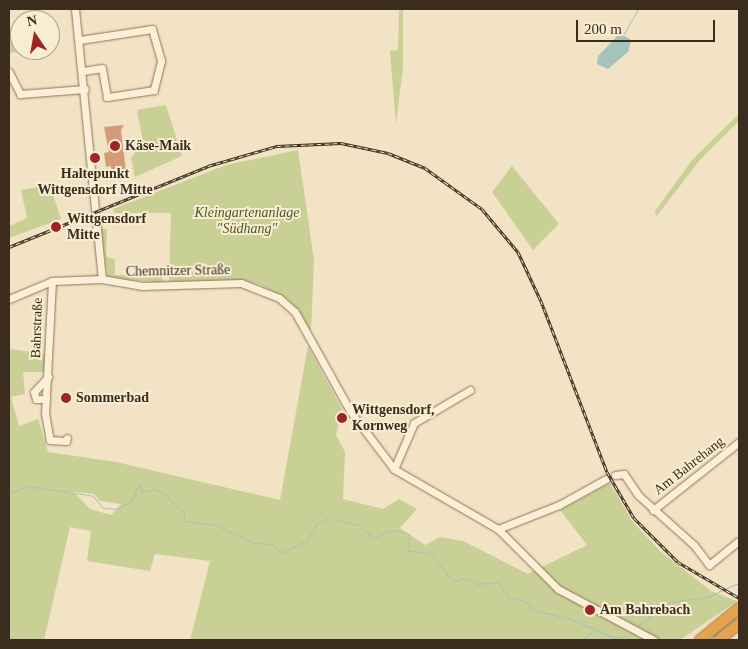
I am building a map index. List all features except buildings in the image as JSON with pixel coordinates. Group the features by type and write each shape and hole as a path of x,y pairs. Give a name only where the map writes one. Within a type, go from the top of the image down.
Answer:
{"highway":[{"path":"700,640 739,608"},
{"path":"719,640 739,624"}],"street":[{"path":"75,9 85,89 102,279"},
{"path":"80,40 152,29 161,61 154,90 107,97 102,68 83,71"},
{"path":"9,72 20,94 85,89"},
{"name":"Chemnitzer Straße","path":"52,281 102,279 142,286 241,283 279,298 295,312 363,429 394,469"},
{"path":"9,299 52,281"},
{"name":"Bahrstraße","path":"52,281 46,421 50,440 66,441 66,438"},
{"name":"Bahrstraße","path":"46,400 36,399 34,392 48,377"},
{"path":"470,390 414,423 394,469 498,529 558,589 654,640"},
{"name":"Am Bahrehang","path":"653,510 739,442"},
{"name":"Am Bahrehang","path":"615,475 624,474 653,510 694,545 709,565 739,541"},
{"path":"498,529 559,505 606,479"}],"green space":[{"path":"399,9 403,9 403,68 396,124 390,51 398,50"},
{"path":"166,105 182,156 135,177 131,158 143,142 137,110"},
{"path":"739,114 739,121 699,161 656,217 655,211 693,159"},
{"name":"Kleingartenanlage \"Südhang\"","path":"298,150 314,260 311,331 288,299 258,284 243,280 169,283 171,213 114,213 113,209 226,165"},
{"path":"512,166 559,224 533,250 492,192"},
{"path":"50,185 61,219 9,238 9,226 27,218 21,190"},
{"path":"100,229 107,229 106,256 115,260 115,275 161,276 164,283 108,278"},
{"path":"308,346 342,409 336,435 345,452 343,499 383,509 399,499 417,509 400,528 425,545 440,537 463,541 528,574 587,545 560,510 610,483 632,521 660,551 711,591 737,601 680,640 190,640 210,561 155,554 150,571 87,561 91,531 70,527 44,640 9,640 9,349 49,354 48,372 23,372 25,394 11,397 19,426 38,419 48,452 116,462 280,500","holes":["74,492 94,494 100,501 121,504 111,515 90,509"]}],"water":[{"path":"620,33 631,40 628,52 608,69 597,64 598,56"}],"waterway":[{"path":"623,35 638,9"},
{"path":"75,493 93,496 103,508 117,509 131,501 139,484 142,492 154,489 163,493 184,513 184,521 214,524 253,543 272,544 282,553 307,540 317,523 330,517"},
{"path":"9,494 26,486 68,492"},
{"path":"336,519 360,526 373,538 394,530 409,534 408,551 430,553 453,581 462,578 478,584 498,582 509,597 527,602 532,610 568,618 615,638 625,636"},
{"path":"639,625 669,602 707,597 739,583"},
{"path":"582,640 595,630"}],"railway":[{"path":"9,247 208,166 277,146 341,143 388,153 425,168 482,209 518,252 541,301 607,472 634,518 678,562 739,598"}],"place":[{"name":"Käse-Maik","path":"115,146"},
{"name":"Haltepunkt Wittgensdorf Mitte","path":"95,158"},
{"name":"Wittgensdorf Mitte","path":"56,227"},
{"name":"Sommerbad","path":"66,398"},
{"name":"Wittgensdorf, Kornweg","path":"342,418"},
{"name":"Am Bahrebach","path":"590,610"}]}
